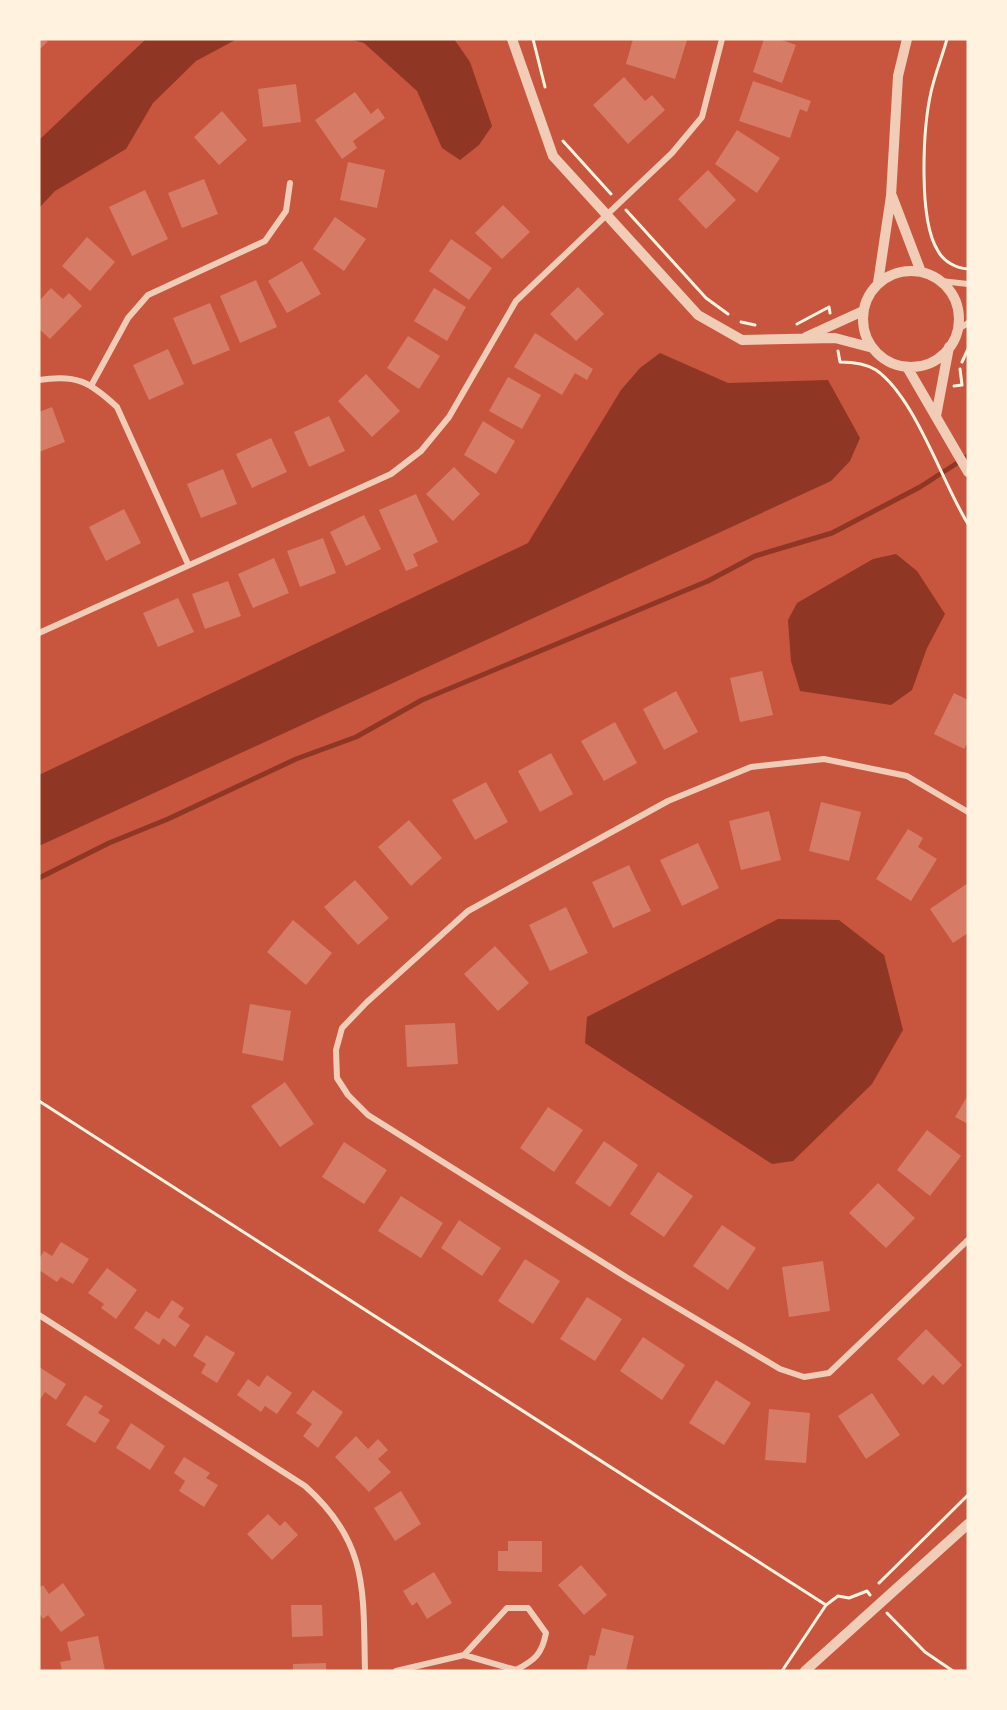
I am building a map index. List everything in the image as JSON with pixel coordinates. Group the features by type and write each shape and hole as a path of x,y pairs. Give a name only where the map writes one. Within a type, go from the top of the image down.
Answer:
{"street":[{"path":"512,39 553,156 698,315 742,340 836,338 873,348"},
{"path":"39,633 391,474 422,451 448,417 516,301 672,153 702,117 722,39"},
{"path":"879,283 891,196 898,76 907,39"},
{"path":"91,386 128,318 148,295 265,241 286,211 291,183"},
{"path":"891,196 921,272"},
{"path":"950,347 931,362 907,367 888,361 873,348 862,324 863,311 868,296 879,283 891,275 906,271 921,272 941,282 968,285"},
{"path":"936,416 950,347 957,330 956,303 941,282"},
{"path":"800,340 863,311"},
{"path":"957,330 968,323"},
{"path":"907,367 968,471"},
{"path":"39,380 64,376 91,386 117,407 188,564"},
{"path":"968,812 907,776 824,759 751,767 668,801 468,911 355,1014 342,1028 336,1050 337,1078 348,1095 368,1114 626,1277 780,1369 804,1377 829,1373 968,1240"},
{"path":"39,1315 299,1482 324,1503 340,1524 352,1547 360,1572 365,1671"},
{"path":"806,1671 968,1524"},
{"path":"396,1671 464,1655 516,1670 535,1660 543,1649 546,1633 528,1608 507,1608 464,1655"}],"path":[{"path":"533,39 546,90"},
{"path":"947,39 931,93 924,156 924,201 937,250 957,268 968,269"},
{"path":"561,139 706,298 730,316"},
{"path":"792,326 829,307 832,324"},
{"path":"738,321 756,325"},
{"path":"836,338 840,362 857,362 874,369 905,403 946,487 968,524"},
{"path":"962,385 960,366 968,349"},
{"path":"39,1101 825,1605"},
{"path":"782,1671 825,1605 838,1596 849,1598 875,1588 968,1495"},
{"path":"867,1591 925,1652 953,1671"}],"shaded area":[{"path":"146,39 237,39 196,61 153,103 126,149 55,191 39,208 39,140"},
{"path":"349,39 454,39 470,62 492,126 479,145 460,160 442,148 417,91 364,43"},
{"path":"660,353 728,383 828,380 860,438 850,461 831,481 39,846 39,775 528,543 621,390 640,368"},
{"path":"896,554 917,571 945,614 927,648 912,690 891,705 800,691 791,661 788,620 797,603 873,559"},
{"path":"778,919 839,920 884,955 903,1030 872,1084 793,1161 772,1164 585,1043 587,1017"}],"building":[{"path":"39,39 48,41 39,50"},
{"path":"633,39 687,40 675,79 626,64"},
{"path":"764,39 779,39 796,45 782,83 753,72"},
{"path":"624,77 645,101 652,95 665,110 628,144 593,105"},
{"path":"753,81 811,101 807,112 800,109 790,138 739,121"},
{"path":"296,84 301,122 263,127 258,89"},
{"path":"355,92 371,114 378,108 385,118 353,141 357,148 342,159 315,120"},
{"path":"222,111 247,140 219,165 194,137"},
{"path":"737,130 780,158 757,193 715,164"},
{"path":"348,162 385,170 377,208 340,200"},
{"path":"708,170 736,200 706,229 678,199"},
{"path":"204,179 218,214 182,228 168,193"},
{"path":"145,190 168,239 132,256 109,207"},
{"path":"503,205 530,232 502,259 475,233"},
{"path":"335,217 366,239 344,271 313,249"},
{"path":"87,237 115,262 90,291 62,266"},
{"path":"451,239 492,268 469,300 429,271"},
{"path":"302,261 321,294 287,313 268,281"},
{"path":"256,280 277,327 240,343 220,296"},
{"path":"578,287 604,314 576,341 550,314"},
{"path":"51,288 63,299 69,293 82,306 50,339 39,329 39,301"},
{"path":"434,288 466,307 447,341 414,321"},
{"path":"210,303 230,350 193,365 173,318"},
{"path":"535,333 593,369 587,380 575,373 562,395 514,367"},
{"path":"408,336 440,356 419,389 387,368"},
{"path":"168,349 184,384 149,400 133,365"},
{"path":"366,374 400,411 372,437 338,401"},
{"path":"508,377 541,395 522,429 489,411"},
{"path":"52,407 65,442 39,452 39,412"},
{"path":"329,416 345,451 309,467 294,432"},
{"path":"483,421 515,441 496,474 464,455"},
{"path":"271,438 287,472 252,488 236,454"},
{"path":"454,467 480,494 453,521 426,494"},
{"path":"223,469 237,504 201,518 187,484"},
{"path":"416,494 438,542 413,554 418,566 406,571 379,510"},
{"path":"124,509 141,543 106,561 89,527"},
{"path":"364,515 381,549 346,566 330,532"},
{"path":"323,538 336,573 300,587 287,551"},
{"path":"274,558 289,593 253,608 238,574"},
{"path":"228,581 241,616 205,629 192,594"},
{"path":"178,598 194,632 158,647 143,613"},
{"path":"762,671 773,715 740,722 730,678"},
{"path":"676,691 698,732 664,750 643,709"},
{"path":"954,693 968,700 968,742 964,749 934,734"},
{"path":"615,722 637,763 604,781 581,741"},
{"path":"551,753 573,794 540,812 518,771"},
{"path":"486,782 508,822 475,840 452,800"},
{"path":"821,802 861,812 849,861 809,851"},
{"path":"769,811 781,860 741,870 729,821"},
{"path":"409,820 442,858 411,886 378,847"},
{"path":"908,829 923,838 918,847 937,859 911,901 876,879"},
{"path":"698,843 719,888 682,906 660,860"},
{"path":"629,865 651,911 613,928 592,882"},
{"path":"355,880 389,918 358,945 324,907"},
{"path":"968,883 968,933 953,943 930,909"},
{"path":"566,907 588,953 550,971 529,925"},
{"path":"293,920 332,953 306,985 267,952"},
{"path":"495,946 529,983 498,1011 464,974"},
{"path":"250,1004 291,1011 283,1061 242,1053"},
{"path":"455,1023 458,1064 407,1067 405,1025"},
{"path":"285,1082 314,1124 280,1147 251,1106"},
{"path":"968,1095 968,1124 955,1117"},
{"path":"548,1107 583,1130 554,1172 520,1148"},
{"path":"927,1130 961,1156 930,1196 897,1170"},
{"path":"604,1141 638,1165 610,1207 575,1183"},
{"path":"344,1142 387,1170 364,1204 322,1177"},
{"path":"658,1172 693,1196 664,1237 630,1214"},
{"path":"878,1183 915,1218 886,1248 849,1213"},
{"path":"401,1196 443,1223 421,1258 378,1231"},
{"path":"459,1220 501,1248 482,1276 441,1248"},
{"path":"722,1225 756,1248 728,1290 693,1266"},
{"path":"61,1242 89,1259 73,1284 61,1277 57,1282 39,1270 39,1259 44,1251 52,1256"},
{"path":"525,1259 560,1281 533,1324 498,1301"},
{"path":"823,1261 830,1311 789,1317 782,1267"},
{"path":"107,1268 137,1290 116,1319 101,1308 104,1304 88,1293"},
{"path":"587,1297 622,1319 595,1361 560,1339"},
{"path":"172,1300 184,1308 178,1317 190,1325 175,1347 163,1338 159,1345 134,1328 146,1311 159,1319"},
{"path":"926,1329 962,1365 943,1385 933,1375 923,1385 897,1359"},
{"path":"206,1335 235,1353 217,1383 201,1373 206,1364 193,1356"},
{"path":"643,1337 685,1365 662,1400 620,1371"},
{"path":"39,1367 66,1384 56,1400 45,1392 39,1401"},
{"path":"267,1375 292,1393 277,1414 265,1406 261,1412 237,1395 248,1379 259,1387"},
{"path":"716,1380 751,1403 724,1445 689,1423"},
{"path":"313,1390 343,1412 318,1448 303,1436 312,1424 296,1413"},
{"path":"872,1393 900,1435 866,1459 838,1416"},
{"path":"85,1395 103,1406 98,1413 110,1420 95,1443 66,1425"},
{"path":"769,1409 810,1413 806,1463 765,1460"},
{"path":"131,1423 165,1446 150,1470 116,1448"},
{"path":"356,1436 368,1449 378,1439 388,1450 378,1459 391,1472 369,1492 335,1457"},
{"path":"184,1457 210,1473 206,1478 218,1485 204,1507 179,1491 185,1481 174,1473"},
{"path":"401,1491 421,1524 395,1541 374,1508"},
{"path":"268,1514 280,1526 285,1521 298,1535 272,1560 247,1534"},
{"path":"508,1541 542,1541 542,1572 498,1571 498,1551 508,1551"},
{"path":"581,1565 607,1595 584,1615 558,1585"},
{"path":"434,1572 452,1603 427,1619 417,1602 412,1606 403,1591"},
{"path":"63,1583 85,1615 61,1632 48,1615 43,1619 39,1613 39,1588 43,1585 49,1594"},
{"path":"291,1605 322,1605 323,1636 292,1637"},
{"path":"602,1628 634,1636 626,1671 586,1671 590,1655 595,1656"},
{"path":"98,1636 105,1671 62,1671 60,1662 71,1660 67,1642"},
{"path":"326,1663 326,1671 293,1671 293,1664"}],"waterway":[{"path":"39,878 109,843 168,819 296,759 356,737 422,700 708,581 755,556 832,533 920,487 968,456"}]}
